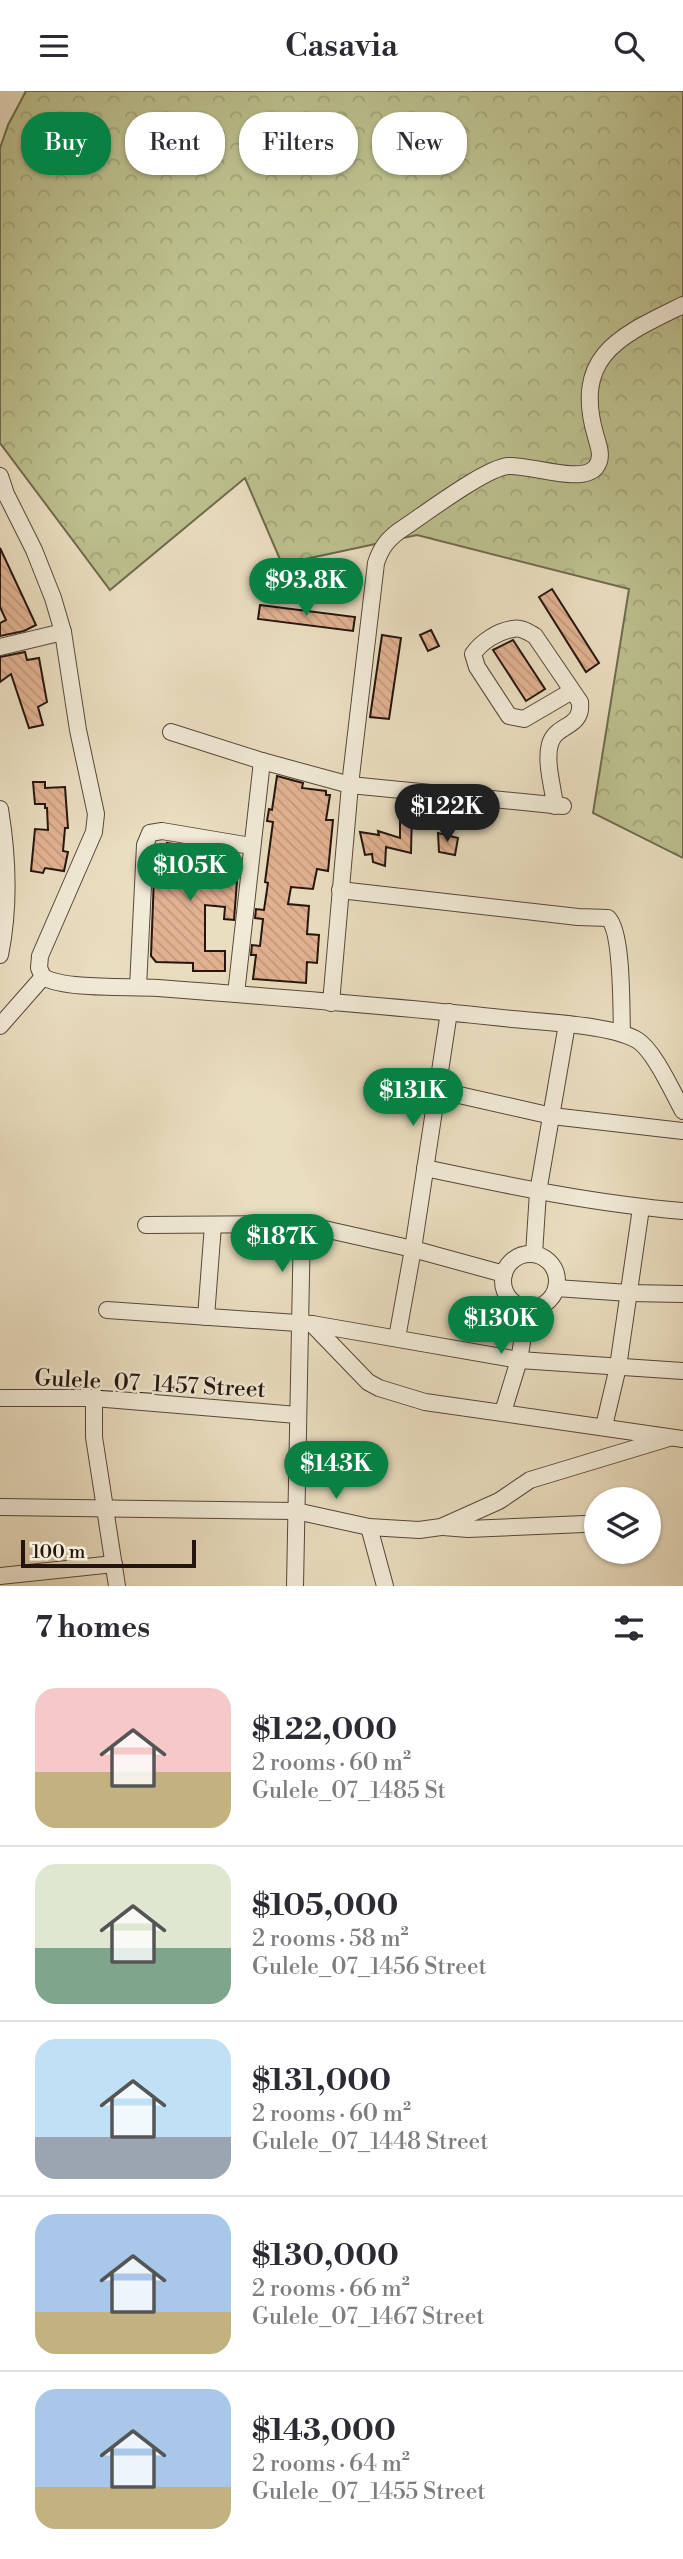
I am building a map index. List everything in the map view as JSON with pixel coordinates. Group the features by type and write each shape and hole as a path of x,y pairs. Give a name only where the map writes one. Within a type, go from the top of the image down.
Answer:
{"street":[{"path":"331,1003 350,785 376,562 387,540 487,473 504,466 521,465 573,474 595,469 600,459 600,449 588,401 597,364 626,333 683,305"},
{"path":"0,476 6,494 34,549 63,632 78,730 96,814 94,832 40,956 43,977 50,981 66,983 449,1012 567,1024 622,1033 640,1042 683,1111"},
{"path":"171,732 350,785 559,806 549,753 550,741 556,733 576,720 581,710 580,702 535,636 524,630 512,629 500,634 482,643 474,654 477,667 509,716 524,719 572,691"},
{"path":"0,647 63,632"},
{"path":"236,994 262,761"},
{"path":"0,809 8,865 5,932 0,955"},
{"path":"138,987 145,845 150,833 162,831 251,846"},
{"path":"340,890 608,918 614,923 618,939 622,1033"},
{"path":"0,1026 43,977"},
{"path":"397,1338 449,1012"},
{"path":"534,1254 538,1192 567,1024"},
{"path":"407,1087 437,1090 552,1116 683,1131"},
{"path":"425,1168 538,1192 641,1208 683,1211"},
{"path":"604,1426 618,1367 641,1208"},
{"path":"295,1586 297,1415 306,1324 302,1224"},
{"path":"146,1225 302,1224 413,1249 504,1274"},
{"path":"206,1317 213,1225"},
{"path":"534,1254 545,1258 551,1264 557,1279 556,1288 545,1303 528,1307 511,1300 503,1283 504,1274 513,1260 534,1254"},
{"path":"556,1288 683,1294"},
{"path":"503,1412 519,1360 528,1307"},
{"path":"107,1310 306,1324 519,1360 683,1371"},
{"path":"306,1324 368,1382 379,1388 425,1402 579,1425 604,1426 676,1439"},
{"name":"Gulele_07_1457 Street","path":"0,1398 94,1398 297,1415"},
{"path":"94,1398 94,1437 117,1586"},
{"path":"441,1527 499,1501 530,1480 676,1439"},
{"path":"0,1507 296,1511 369,1527 419,1530 441,1527 584,1524"},
{"path":"369,1527 385,1586"},
{"path":"0,1576 114,1564"}],"green space":[{"path":"26,91 683,91 683,858 593,813 629,589 417,535 282,564 245,478 110,590 0,443 0,148 8,125"}],"building":[{"path":"0,548 36,625 24,631 0,636 0,623 6,620 0,607"},
{"path":"552,589 599,663 586,672 539,597"},
{"path":"260,605 355,617 353,631 258,619"},
{"path":"431,630 439,646 428,651 420,635"},
{"path":"382,635 401,638 389,719 370,717"},
{"path":"513,640 545,689 526,701 493,650"},
{"path":"25,652 27,660 39,658 47,702 38,707 43,725 29,728 11,674 0,682 0,657"},
{"path":"277,776 303,783 302,788 326,791 326,795 330,795 326,820 333,820 328,871 317,869 313,889 291,887 288,904 309,906 307,934 319,935 317,963 307,962 306,983 253,979 256,955 251,955 252,945 260,946 263,919 255,918 256,909 264,910 273,822 267,821 269,809 272,810"},
{"path":"33,782 45,782 45,788 65,787 68,828 65,828 63,851 68,852 64,871 45,868 43,873 31,871 35,829 48,830 47,808 45,804 35,804"},
{"path":"400,810 412,811 411,853 386,847 385,866 373,862 372,854 365,855 360,832 379,835 378,831 400,838"},
{"path":"438,833 458,838 455,855 439,852"},
{"path":"167,843 239,855 234,920 224,919 225,907 205,905 205,951 225,951 225,971 193,971 193,963 156,962 151,956 155,850 166,851"}]}
